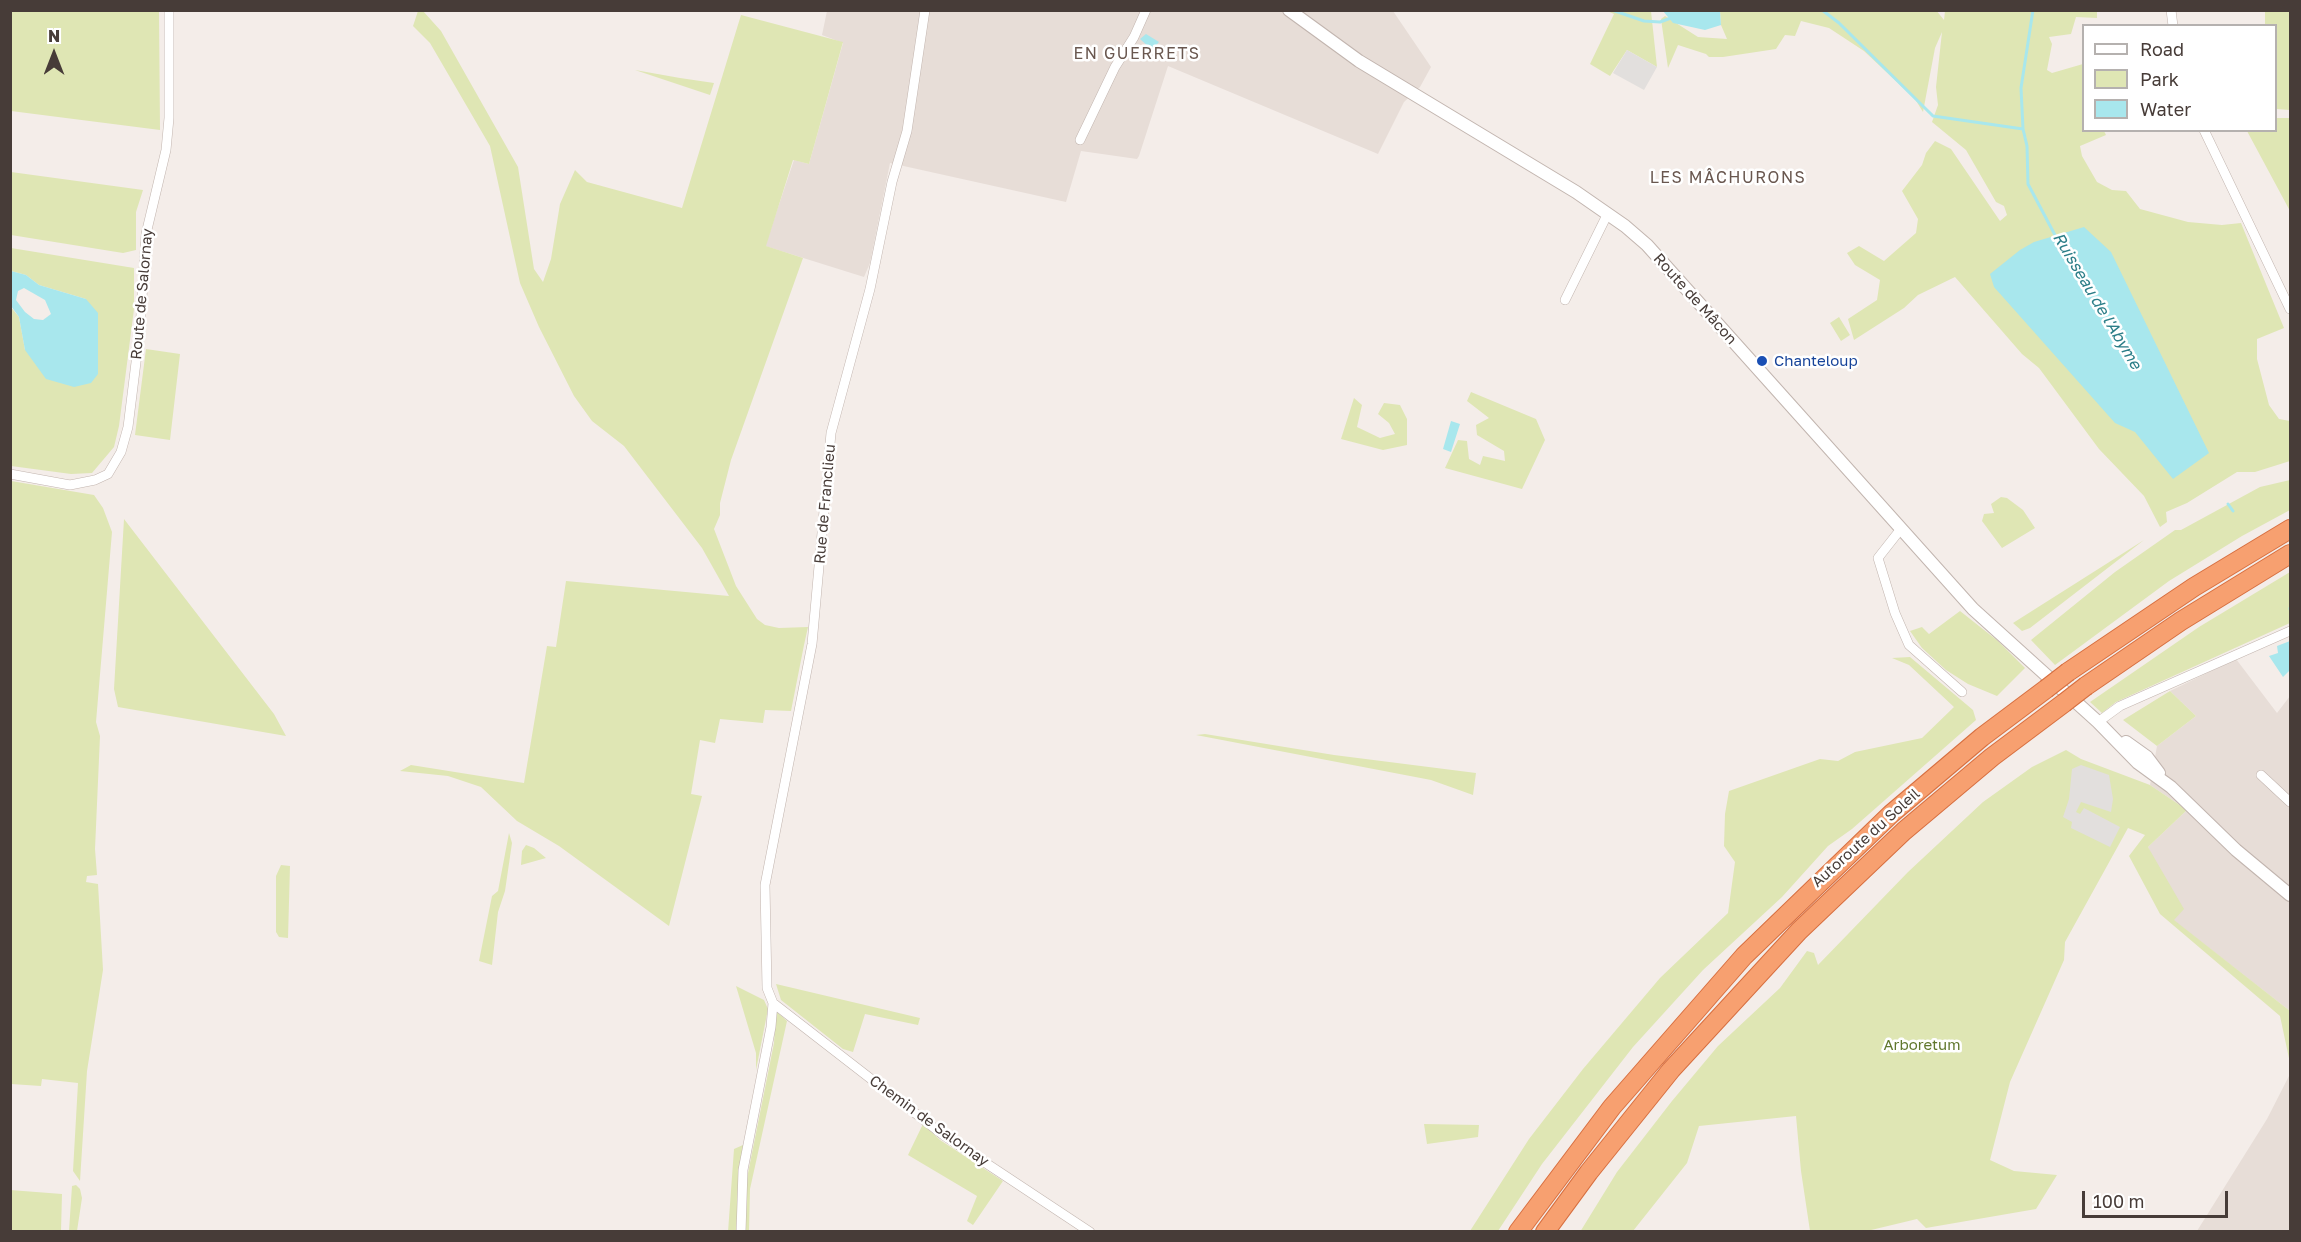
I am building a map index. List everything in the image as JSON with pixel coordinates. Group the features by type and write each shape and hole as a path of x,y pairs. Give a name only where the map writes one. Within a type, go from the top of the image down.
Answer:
{"highway":[{"name":"Autoroute du Soleil","path":"1545,1232 1589,1172 1671,1070 1799,931 1911,825 2057,694 2068,672 2194,586 2290,529"},
{"name":"Autoroute du Soleil","path":"1518,1232 1612,1107 1744,956 1891,814 1982,737 2057,694 2086,686 2181,621 2290,554"}],"street":[{"name":"Route de Salornay","path":"10,474 70,485 95,480 108,474 121,452 128,427 140,330 146,234 166,150 169,118 170,10"},
{"name":"Rue de Franclieu","path":"741,1232 743,1170 769,1044 773,1003 767,988 765,885 812,644 831,433 870,290 892,182 907,131 925,10"},
{"path":"1080,140 1114,67 1134,37 1146,10"},
{"name":"Route de Mâcon","path":"1289,10 1359,61 1608,213 1647,246 1900,530 1973,609 2057,694 2098,722 2138,763 2171,788 2236,850 2290,895"},
{"path":"2205,132 2238,196 2290,309"},
{"path":"1565,300 1608,213"},
{"path":"1900,530 1878,558 1895,613 1909,645 1962,692"},
{"path":"2098,722 2120,706 2290,631"},
{"path":"2260,775 2290,802"},
{"name":"Chemin de Salornay","path":"773,1003 942,1134 1090,1232"}],"shaded area":[{"path":"827,11 1393,11 1431,67 1420,87 1404,102 1378,154 1168,66 1137,159 1081,151 1066,202 890,163 870,263 864,277 765,246 794,160 809,164 843,43 822,35"},
{"path":"1627,50 1657,67 1644,90 1613,73"},
{"path":"2236,659 2277,713 2290,696 2290,1011 2173,920 2148,847 2187,810 2150,785 2157,746 2196,716 2170,691"},
{"path":"2081,765 2109,775 2113,799 2111,812 2081,802 2076,812 2080,814 2084,808 2120,827 2110,847 2071,828 2072,822 2063,817 2069,799 2072,769"},
{"path":"2290,1074 2290,1231 2197,1231 2267,1119"}],"green space":[{"path":"11,10 159,11 160,130 11,111"},
{"path":"1936,10 1944,20 1945,11 2097,11 2097,18 2076,17 2071,34 2049,37 2052,44 2047,70 2052,73 2082,64 2082,132 2104,132 2106,135 2080,146 2082,156 2097,182 2112,190 2126,191 2140,209 2188,222 2222,225 2241,223 2284,328 2257,339 2257,359 2269,405 2279,419 2290,421 2290,461 2255,472 2237,472 2187,503 2166,512 2167,522 2160,527 2144,496 2099,449 2039,368 2022,354 1955,277 1918,295 1904,308 1854,340 1848,319 1877,300 1880,280 1855,265 1847,253 1859,246 1884,261 1916,233 1918,219 1902,191 1922,165 1926,153 1935,141 1951,149 2000,221 2007,215 2004,206 1996,202 1966,150 1932,122 1938,105 1936,87 1942,32 1935,48 1923,112 1915,99 1864,51 1829,28 1801,21 1795,36 1785,35 1776,49 1709,57 1678,45 1668,68 1661,19 1665,16 1698,37 1727,39 1721,25 1720,11"},
{"path":"418,11 423,11 441,31 518,167 534,269 543,282 551,259 560,204 575,170 587,182 682,208 741,15 843,42 809,164 793,160 766,246 803,258 731,460 720,503 720,515 714,529 736,586 757,619 765,625 779,628 808,627 791,711 765,710 763,723 720,719 715,743 700,740 691,794 702,796 669,926 559,846 517,821 481,787 448,776 400,771 411,765 524,783 547,646 556,647 566,581 729,596 702,548 624,446 592,421 574,396 539,327 520,283 490,146 430,43 413,26"},
{"path":"1607,11 1651,11 1657,67 1627,50 1610,76 1590,64 1614,14"},
{"path":"2265,11 2290,11 2290,110 2277,109 2277,24 2265,24"},
{"path":"635,70 680,78 714,83 710,95"},
{"path":"2277,118 2290,118 2290,211 2248,132 2277,132"},
{"path":"11,172 143,190 136,212 136,250 123,253 11,235"},
{"path":"11,248 134,268 134,309 119,426 114,447 92,473 71,474 11,466 10,306 19,317 25,350 86,299 39,285 26,275 11,271"},
{"path":"1839,317 1850,335 1841,341 1830,323"},
{"path":"146,349 180,354 170,440 135,435"},
{"path":"1471,392 1536,419 1545,440 1522,489 1445,468 1458,440 1467,441 1469,459 1480,465 1483,456 1505,461 1504,451 1477,435 1476,425 1489,418 1467,401"},
{"path":"1354,398 1362,405 1357,427 1380,438 1395,434 1389,423 1378,414 1384,403 1400,405 1407,419 1407,445 1383,450 1341,439"},
{"path":"2290,480 2290,510 2242,536 2169,581 2055,665 2031,640 2115,572 2175,530 2181,530 2260,487"},
{"path":"11,481 94,495 103,508 112,532 96,722 100,736 95,849 97,875 87,876 86,882 98,884 103,970 87,1071 80,1181 73,1171 78,1083 42,1079 41,1086 11,1084"},
{"path":"2001,497 2007,498 2023,510 2035,528 2002,548 1982,521 1984,514 1994,513 1991,504"},
{"path":"124,519 274,714 286,736 118,707 114,689"},
{"path":"2144,540 2030,628 2022,631 2013,623"},
{"path":"2290,572 2290,623 2116,702 2102,713 2090,702 2199,627"},
{"path":"1960,611 1998,641 2025,668 1997,696 1968,684 1946,670 1922,648 1910,631 1922,627 1929,634"},
{"path":"1910,657 1973,710 1976,720 1852,829 1828,846 1782,897 1703,970 1633,1047 1542,1164 1498,1231 1470,1231 1529,1139 1583,1069 1660,978 1728,913 1735,862 1724,846 1725,814 1729,791 1820,759 1838,761 1855,752 1922,738 1954,707 1909,665 1892,658"},
{"path":"2170,691 2196,716 2157,746 2123,720"},
{"path":"1205,734 1334,755 1476,773 1473,795 1431,780 1196,735"},
{"name":"Arboretum","path":"2066,750 2081,759 2150,785 2187,810 2148,847 2184,909 2174,920 2290,1011 2290,1063 2280,1016 2160,914 2129,856 2145,835 2128,828 2065,942 2064,960 2010,1082 1990,1160 2014,1171 2057,1175 2036,1209 1926,1228 1917,1219 1867,1231 1810,1231 1796,1116 1699,1126 1687,1163 1633,1231 1580,1232 1617,1172 1672,1101 1718,1046 1780,988 1807,951 1814,953 1818,965 1908,872 1983,802 2032,767"},
{"path":"509,833 512,843 505,891 498,912 492,965 479,961 492,896 498,891"},
{"path":"526,845 534,848 546,858 521,865 522,851"},
{"path":"281,865 290,866 288,938 279,937 276,932 276,876"},
{"path":"776,984 920,1018 918,1025 865,1014 853,1052 843,1049 781,1000"},
{"path":"736,986 764,1000 768,1009 756,1070 756,1053"},
{"path":"776,1011 787,1021 750,1189 749,1231 744,1232 745,1188 774,1043"},
{"path":"923,1124 940,1140 1003,1181 973,1225 967,1221 977,1196 908,1155"},
{"path":"1424,1124 1479,1125 1478,1137 1427,1144"},
{"path":"743,1145 736,1231 728,1232 734,1149"},
{"path":"76,1185 80,1189 82,1198 77,1231 69,1231 72,1186"},
{"path":"10,1190 62,1194 61,1231 11,1231"}],"water":[{"path":"1663,11 1720,11 1721,25 1705,30 1673,23"},
{"path":"1146,34 1159,42 1152,50 1140,39"},
{"path":"2084,227 2111,252 2209,453 2173,479 2135,432 2115,423 1994,287 1990,274 2020,250 2034,242"},
{"path":"11,271 26,275 39,285 86,299 98,313 98,374 91,383 74,387 46,379 25,350 19,317 11,306","holes":["24,288 45,300 51,314 43,320 34,319 16,300 18,291"]},
{"path":"1451,421 1460,424 1451,452 1443,449"},
{"path":"2290,641 2290,670 2283,677 2269,656 2278,653 2277,646"}],"waterway":[{"path":"1612,10 1644,21 1660,22 1671,18"},
{"path":"1822,10 1839,23 1933,116 2023,129"},
{"name":"Ruisseau de l'Abyme","path":"2033,10 2021,88 2028,184 2056,237"},
{"name":"Ruisseau de l'Abyme","path":"2228,504 2233,511"}],"place":[{"name":"Chanteloup","path":"1762,361"}],"district":[{"name":"EN GUERRETS","path":"1137,54"},
{"name":"LES MÂCHURONS","path":"1728,178"}]}
